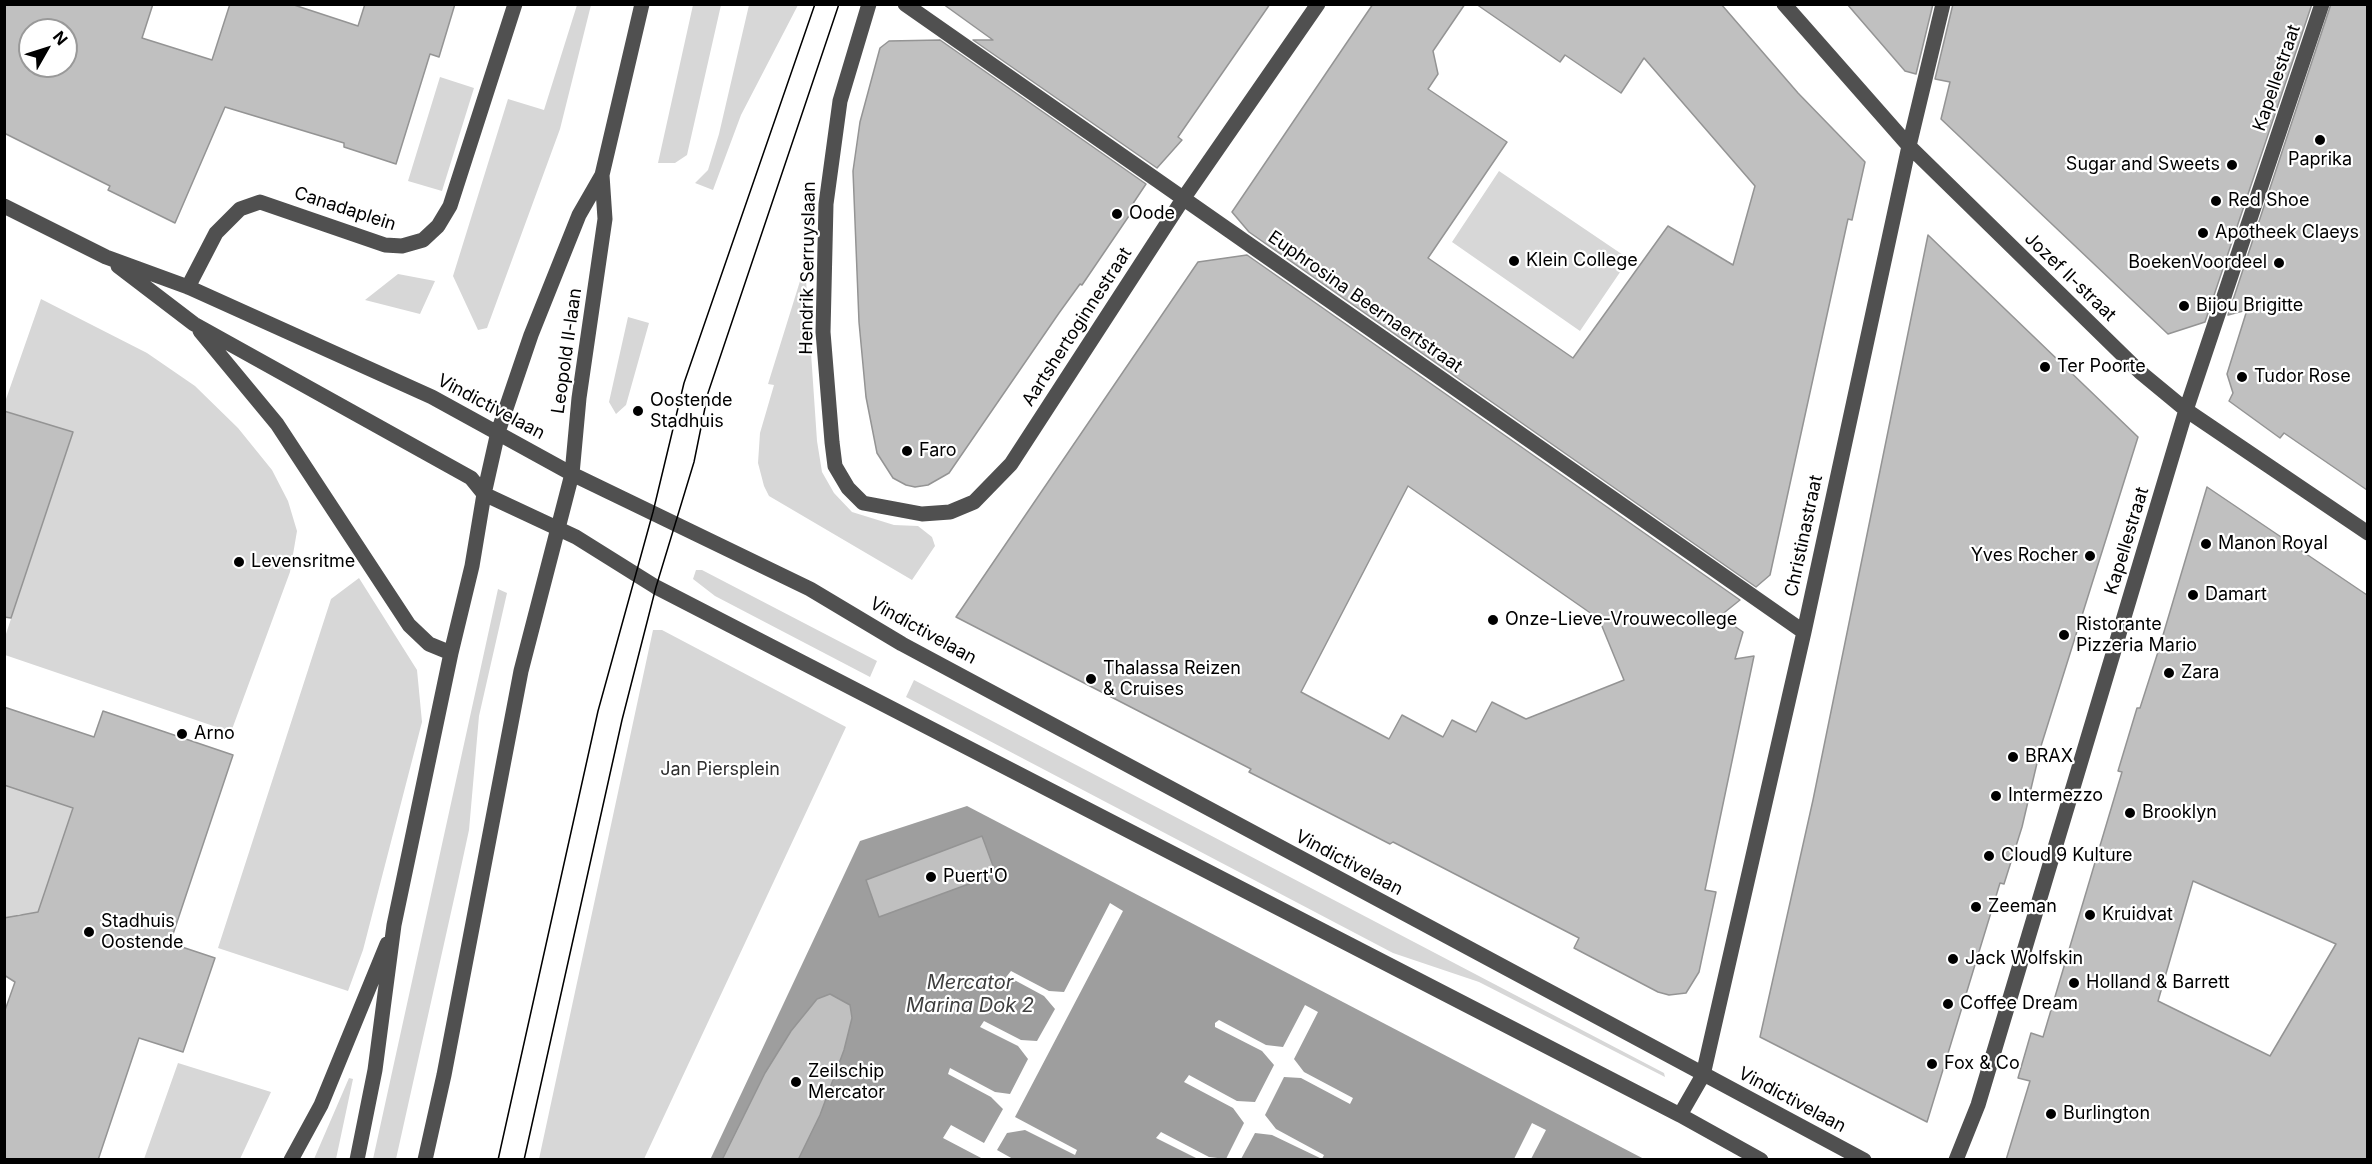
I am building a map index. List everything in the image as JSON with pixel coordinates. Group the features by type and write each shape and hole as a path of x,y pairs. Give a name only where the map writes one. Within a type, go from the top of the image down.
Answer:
{"street":[{"name":"Canadaplein","path":"188,287 216,233 240,209 260,202 385,245 402,246 423,240 438,226 450,206 515,4"},
{"name":"Leopold II-laan","path":"484,494 498,432 531,335 579,215 602,175 642,4"},
{"name":"Hendrik Serruyslaan","path":"869,4 840,101 826,204 823,332 832,442 835,466 848,488 863,503 922,514"},
{"name":"Euphrosina Beernaertstraat","path":"904,4 1804,632"},
{"name":"Aartshertoginnestraat","path":"922,514 950,512 974,502 1011,464 1183,199 1318,4"},
{"name":"Jozef II-straat","path":"1784,4 1909,146 2140,372 2186,410 2367,533"},
{"name":"Christinastraat","path":"1703,1075 1804,632 1909,146 1943,4"},
{"name":"Kapellestraat","path":"1956,1160 1978,1105 2186,410 2322,4"},
{"name":"Leopold II-laan","path":"558,531 572,474 579,398 605,219 602,175"},
{"name":"Vindictivelaan","path":"4,206 106,257 188,287 432,397 572,474 810,589 903,644 1864,1160"},
{"name":"Vindictivelaan","path":"106,257 194,324 471,478 484,494 558,531 576,537 666,592 1680,1115 1761,1160"},
{"path":"194,324 277,424 409,625 429,644 451,653"},
{"path":"357,1160 375,1070 394,925 451,653 472,566 484,494"},
{"path":"425,1160 444,1075 521,670 558,531"},
{"path":"291,1160 321,1105 394,925"},
{"path":"1680,1115 1703,1075"}],"green space":[{"path":"577,5 591,5 560,129 487,328 478,330 453,276 508,99 544,110"},
{"path":"693,5 721,5 687,155 675,163 658,163"},
{"path":"749,5 798,5 741,115 713,190 695,183 708,170 719,134"},
{"path":"440,77 474,88 442,191 408,181"},
{"path":"1499,171 1629,259 1580,331 1452,242"},
{"path":"805,265 817,441 822,472 834,493 852,512 894,525 918,526 932,537 935,546 912,580 769,496 764,486 758,463 760,433 774,385 768,384"},
{"path":"398,274 435,281 420,314 365,300"},
{"path":"41,299 147,353 195,386 238,428 272,470 288,501 297,531 290,572 231,732 5,655 5,637 72,433 5,411 5,402"},
{"path":"628,317 649,323 626,405 616,414 609,402"},
{"path":"696,570 702,570 877,661 870,677 715,596 693,579"},
{"path":"359,578 417,670 422,722 363,950 348,991 218,948 331,599"},
{"path":"498,589 507,593 479,716 469,830 458,881 396,1159 373,1159"},
{"name":"Jan Piersplein","path":"653,630 662,630 846,727 644,1159 539,1159"},
{"path":"914,680 1664,1073 1665,1077 1479,982 1393,953 906,697"},
{"path":"5,785 73,808 38,915 19,914 5,921"},
{"path":"178,1063 271,1092 240,1159 144,1159"},
{"path":"349,1078 353,1079 336,1159 314,1159"}],"water":[{"name":"Mercator Marina Dok 2","path":"967,806 1644,1159 710,1160 860,841"}],"pier":[{"path":"1110,903 1123,911 1015,1117 1077,1150 1075,1155 1025,1130 1007,1133 997,1150 1013,1159 983,1159 943,1138 951,1125 984,1143 1003,1109 991,1097 948,1074 950,1068 995,1092 1010,1094 1028,1059 1018,1046 980,1027 984,1021 1021,1040 1037,1041 1055,1009 1044,996 1007,976 1011,971 1049,991 1064,992"},
{"path":"1305,1005 1318,1012 1294,1059 1304,1072 1353,1098 1350,1104 1301,1078 1284,1077 1265,1115 1276,1129 1324,1155 1322,1159 1272,1135 1255,1133 1241,1159 1226,1159 1244,1123 1233,1108 1184,1082 1189,1075 1237,1101 1255,1102 1274,1065 1262,1051 1215,1027 1215,1023 1219,1020 1266,1045 1283,1047"},
{"path":"1532,1123 1546,1130 1531,1159 1514,1159"},
{"path":"1161,1132 1209,1157 1226,1159 1198,1159 1156,1138"}],"building":[{"path":"4,4 153,4 142,38 212,60 230,4 291,4 358,26 365,4 455,4 439,57 430,54 396,164 344,147 344,143 225,107 175,223 108,190 110,186 4,133"},
{"path":"943,4 1270,4 1178,137 1182,140 1157,168 973,40 993,40"},
{"path":"1373,4 1465,4 1433,51 1438,74 1428,89 1507,142 1428,258 1573,358 1668,226 1733,265 1755,186 1644,58 1621,93 1565,55 1560,62 1476,4 1721,4 1798,93 1865,162 1852,220 1848,219 1770,575 1756,587 1249,232 1232,212"},
{"path":"1847,4 1933,4 1916,74 1905,71"},
{"path":"1953,4 2312,4 2205,322 2168,334 1941,119 1950,82 1935,79"},
{"path":"2331,4 2367,4 2367,490 2284,433 2280,438 2229,401 2233,393 2227,374 2247,310 2228,315"},
{"path":"940,40 1146,184 1132,205 1135,207 1082,285 1080,284 1059,313 949,473 928,485 915,487 893,478 877,453 866,397 859,322 853,171 860,122 880,48 889,41"},
{"path":"1928,235 2138,437 2041,746 2022,827 2004,884 2000,883 1927,1122 1760,1037 1813,800"},
{"path":"1247,255 1740,600 1720,616 1743,632 1735,659 1754,656 1705,890 1716,892 1699,972 1686,993 1669,995 1658,992 1574,948 1579,938 1393,842 1390,844 1249,772 1251,769 956,617 1198,262","holes":["1408,486 1599,619 1624,680 1526,719 1492,702 1476,732 1452,720 1443,737 1402,715 1389,739 1301,692"]},
{"path":"4,411 73,432 11,618 4,617"},
{"path":"2207,487 2367,595 2367,1160 2006,1160 2030,1081 2018,1078 2031,1033 2043,1037 2122,772 2118,771 2137,708 2140,708","holes":["2193,881 2336,944 2270,1056 2158,1001"]},
{"name":"Stadhuis Oostende","path":"4,707 94,737 103,711 233,755 170,943 215,958 183,1052 139,1038 98,1160 4,1160 4,1013 15,982 4,975 4,918 38,912 73,808 4,785"},
{"name":"Puert'O","path":"982,836 996,874 879,917 866,880"},
{"name":"Zeilschip Mercator","path":"830,994 850,1005 852,1018 844,1050 820,1115 798,1160 722,1160 765,1073 791,1031 817,999"}],"tram line":[{"path":"498,1160 598,711 653,512 684,383 815,4"},
{"path":"524,1160 622,720 656,587 694,462 708,393 839,4"}],"place":[{"name":"Paprika","path":"2320,140"},
{"name":"Sugar and Sweets","path":"2232,165"},
{"name":"Red Shoe","path":"2216,201"},
{"name":"Oode","path":"1117,214"},
{"name":"Apotheek Claeys","path":"2203,233"},
{"name":"Klein College","path":"1514,261"},
{"name":"BoekenVoordeel","path":"2279,263"},
{"name":"Bijou Brigitte","path":"2184,306"},
{"name":"Ter Poorte","path":"2045,367"},
{"name":"Tudor Rose","path":"2242,377"},
{"name":"Oostende Stadhuis","path":"638,411"},
{"name":"Faro","path":"907,451"},
{"name":"Manon Royal","path":"2206,544"},
{"name":"Yves Rocher","path":"2090,556"},
{"name":"Levensritme","path":"239,562"},
{"name":"Damart","path":"2193,595"},
{"name":"Onze-Lieve-Vrouwecollege","path":"1493,620"},
{"name":"Ristorante Pizzeria Mario","path":"2064,635"},
{"name":"Zara","path":"2169,673"},
{"name":"Thalassa Reizen & Cruises","path":"1091,679"},
{"name":"Arno","path":"182,734"},
{"name":"BRAX","path":"2013,757"},
{"name":"Intermezzo","path":"1996,796"},
{"name":"Brooklyn","path":"2130,813"},
{"name":"Cloud 9 Kulture","path":"1989,856"},
{"name":"Puert'O","path":"931,877"},
{"name":"Zeeman","path":"1976,907"},
{"name":"Kruidvat","path":"2090,915"},
{"name":"Stadhuis Oostende","path":"89,932"},
{"name":"Jack Wolfskin","path":"1953,959"},
{"name":"Holland & Barrett","path":"2074,983"},
{"name":"Coffee Dream","path":"1948,1004"},
{"name":"Fox & Co","path":"1932,1064"},
{"name":"Zeilschip Mercator","path":"796,1082"},
{"name":"Burlington","path":"2051,1114"}]}
